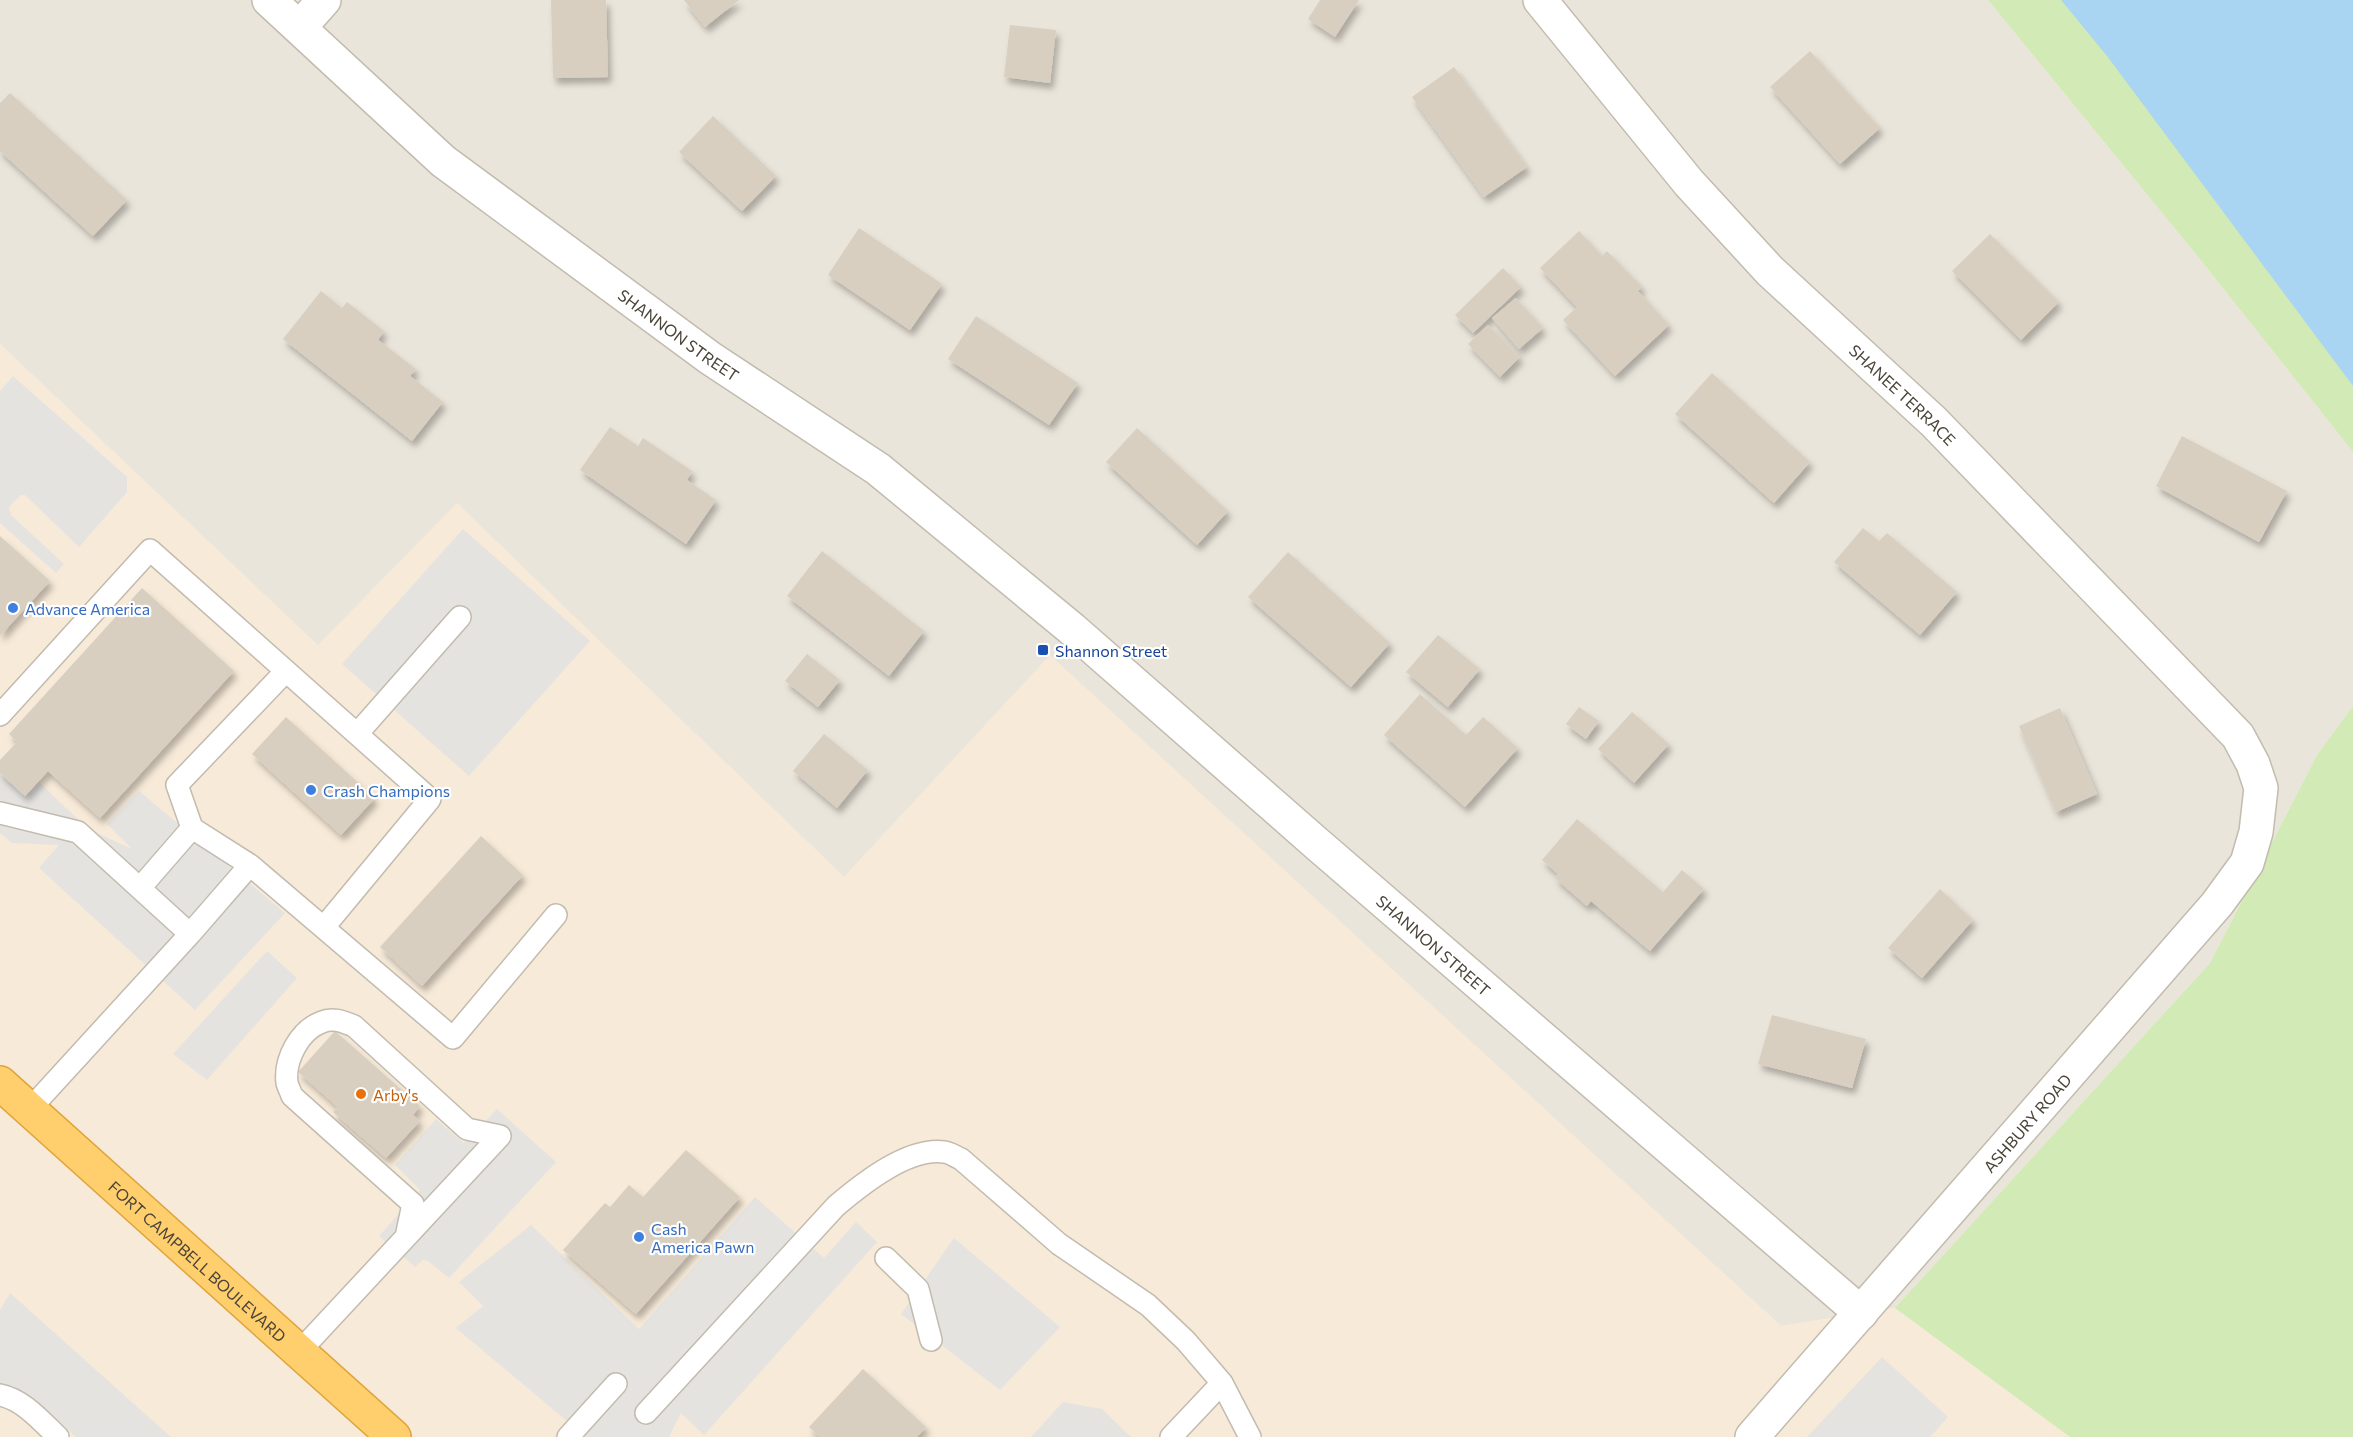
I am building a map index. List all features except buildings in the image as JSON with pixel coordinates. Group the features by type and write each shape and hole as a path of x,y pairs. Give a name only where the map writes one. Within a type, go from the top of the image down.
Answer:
{"highway":[{"name":"FORT CAMPBELL BOULEVARD","path":"0,1083 394,1437"}],"street":[{"name":"SHANNON STREET","path":"269,0 443,161 710,358 888,476 1072,629 1325,851 1861,1313"},
{"path":"300,27 324,0"},
{"name":"SHANEE TERRACE","path":"1540,0 1689,183 1770,271 1934,422 2238,736 2253,764 2261,788"},
{"name":"ASHBURY ROAD","path":"1752,1437 2217,903 2247,863 2256,832 2261,788"}],"lane":[{"path":"0,715 150,550 430,800 324,927"},
{"path":"357,734 460,617"},
{"path":"286,670 177,785 192,828 250,865 453,1038 556,915"},
{"path":"0,813 78,832 190,934"},
{"path":"140,888 192,828"},
{"path":"30,1109 250,865"},
{"path":"299,1352 500,1136 467,1129 354,1026 340,1020 324,1021 312,1028 292,1049 287,1083 292,1096 413,1204 406,1237"},
{"path":"646,1413 836,1206 868,1180 894,1166 923,1153 945,1151 961,1159 1059,1244 1148,1305 1186,1341 1222,1383 1250,1437"},
{"path":"886,1258 918,1289 932,1340"},
{"path":"1171,1437 1222,1383"},
{"path":"568,1437 616,1384"},
{"path":"0,1395 10,1397 21,1404 58,1437"}],"shaded area":[{"path":"0,0 1988,0 2199,258 2353,452 2353,706 2317,755 2210,963 1895,1308 1781,1326 1050,656 844,877 457,504 318,646 0,344"},
{"path":"0,344 318,645 457,503 844,877 1050,655 1781,1326 1895,1308 2070,1437 0,1437"},
{"path":"13,376 127,477 127,492 79,547 25,495 21,495 10,506 11,515 64,564 56,573 0,523 0,391"},
{"path":"463,529 590,641 469,776 342,664"},
{"path":"0,773 25,796 39,782 88,829 132,849 107,824 139,791 285,913 195,1010 39,868 59,845 12,843 0,833"},
{"path":"267,951 297,978 207,1080 173,1054"},
{"path":"497,1109 556,1162 449,1278 428,1261 423,1260 415,1267 379,1236 420,1190 395,1165 436,1119 464,1143"},
{"path":"755,1197 824,1258 856,1222 877,1242 704,1435 681,1413 669,1437 586,1437 456,1328 483,1306 459,1282 531,1225 639,1329"},
{"path":"954,1238 1060,1327 1000,1390 901,1314"},
{"path":"10,1293 171,1437 76,1437 23,1391 0,1384 0,1310"},
{"path":"1882,1357 1948,1417 1930,1437 1807,1437"},
{"path":"1063,1402 1102,1409 1131,1437 1031,1437"}],"green space":[{"path":"1988,0 2353,0 2353,452 2199,258"},
{"path":"2353,706 2353,1437 2070,1437 1895,1308 2210,963 2317,755"}],"water":[{"path":"2061,0 2353,0 2353,386 2107,56"}],"place":[{"name":"Advance America","path":"13,608"},
{"name":"Shannon Street","path":"1043,650"},
{"name":"Crash Champions","path":"311,790"},
{"name":"Arby's","path":"361,1094"},
{"name":"Cash America Pawn","path":"639,1237"}]}
